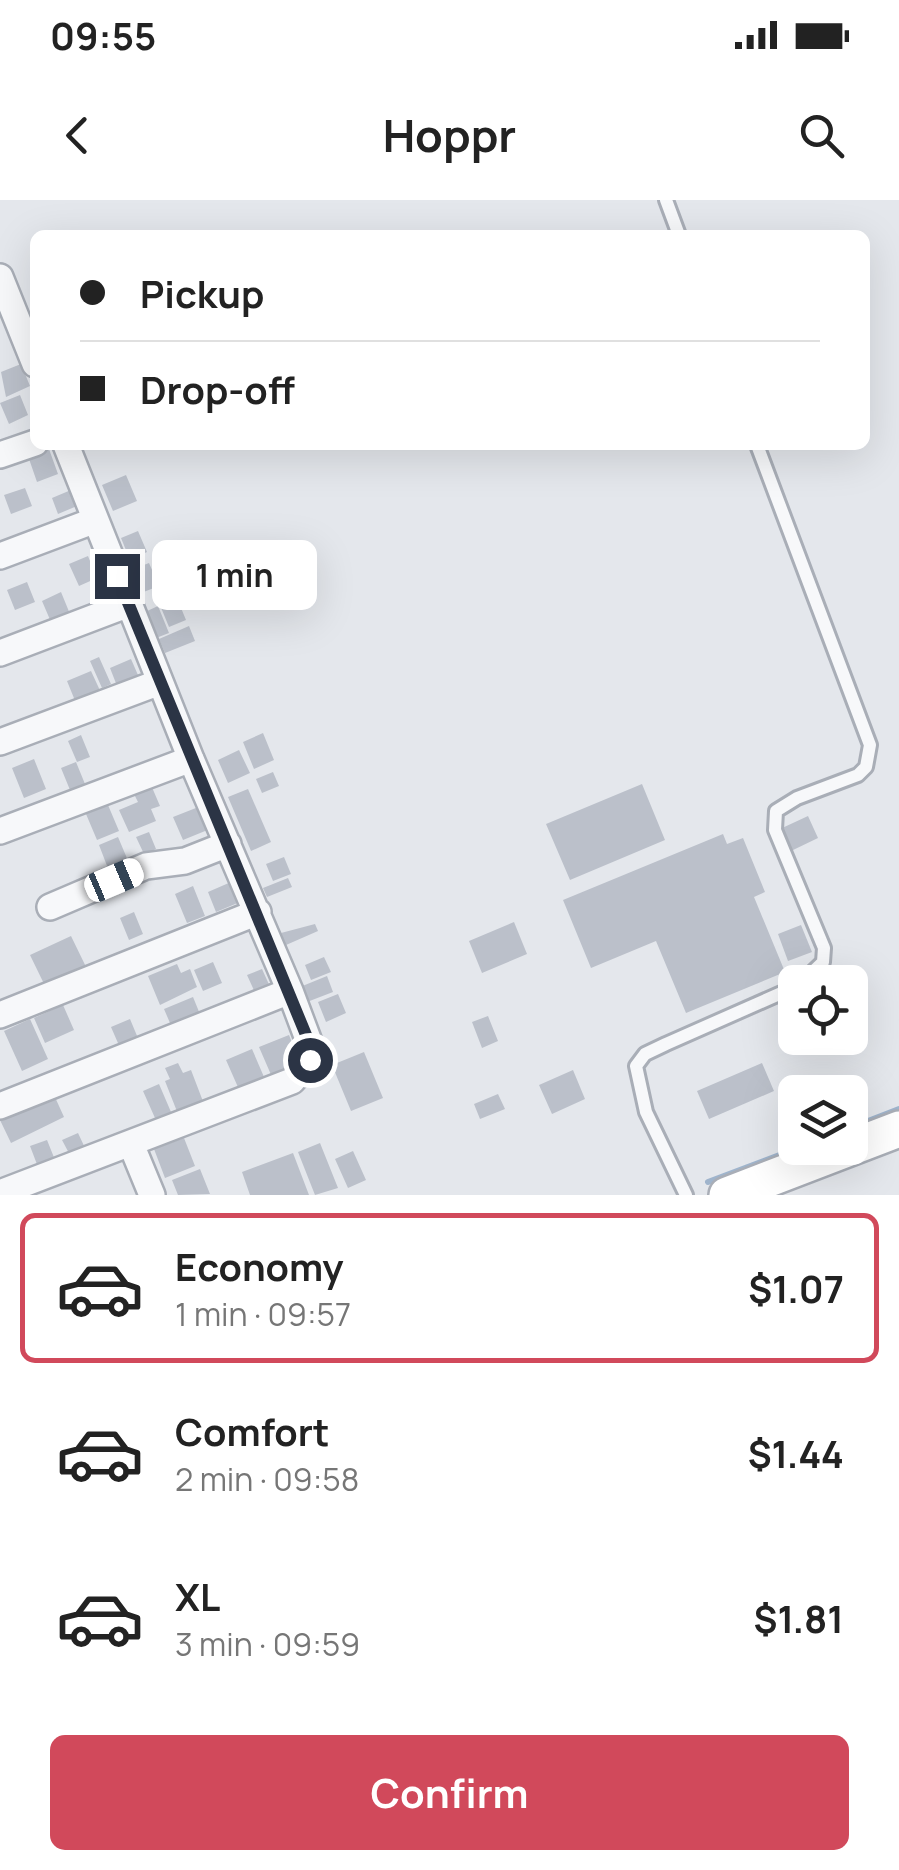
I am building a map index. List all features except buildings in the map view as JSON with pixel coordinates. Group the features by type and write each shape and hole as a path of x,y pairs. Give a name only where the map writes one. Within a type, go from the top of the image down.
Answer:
{"street":[{"path":"0,277 30,351"},
{"path":"0,349 25,338"},
{"path":"0,454 30,445"},
{"path":"0,1193 292,1081 306,1069 311,1047 258,912 190,760 68,450"},
{"path":"0,556 93,521"},
{"path":"0,653 129,604"},
{"path":"0,742 160,682"},
{"path":"0,831 190,760"},
{"path":"50,907 146,866 184,861 228,844"},
{"path":"0,1015 258,912"},
{"path":"0,1106 290,991"},
{"path":"727,1195 899,1129"},
{"path":"131,1144 152,1195"}],"lane":[{"path":"666,200 677,230"},
{"path":"760,450 870,745 866,767 858,774 776,811 775,830 824,948 820,965"},
{"path":"686,1195 646,1112 636,1066 645,1054 778,995"}],"waterway":[{"path":"868,1121 899,1109"},
{"path":"708,1182 778,1156"}],"route":[{"path":"117,576 190,760 258,912 311,1047 310,1060"}]}
